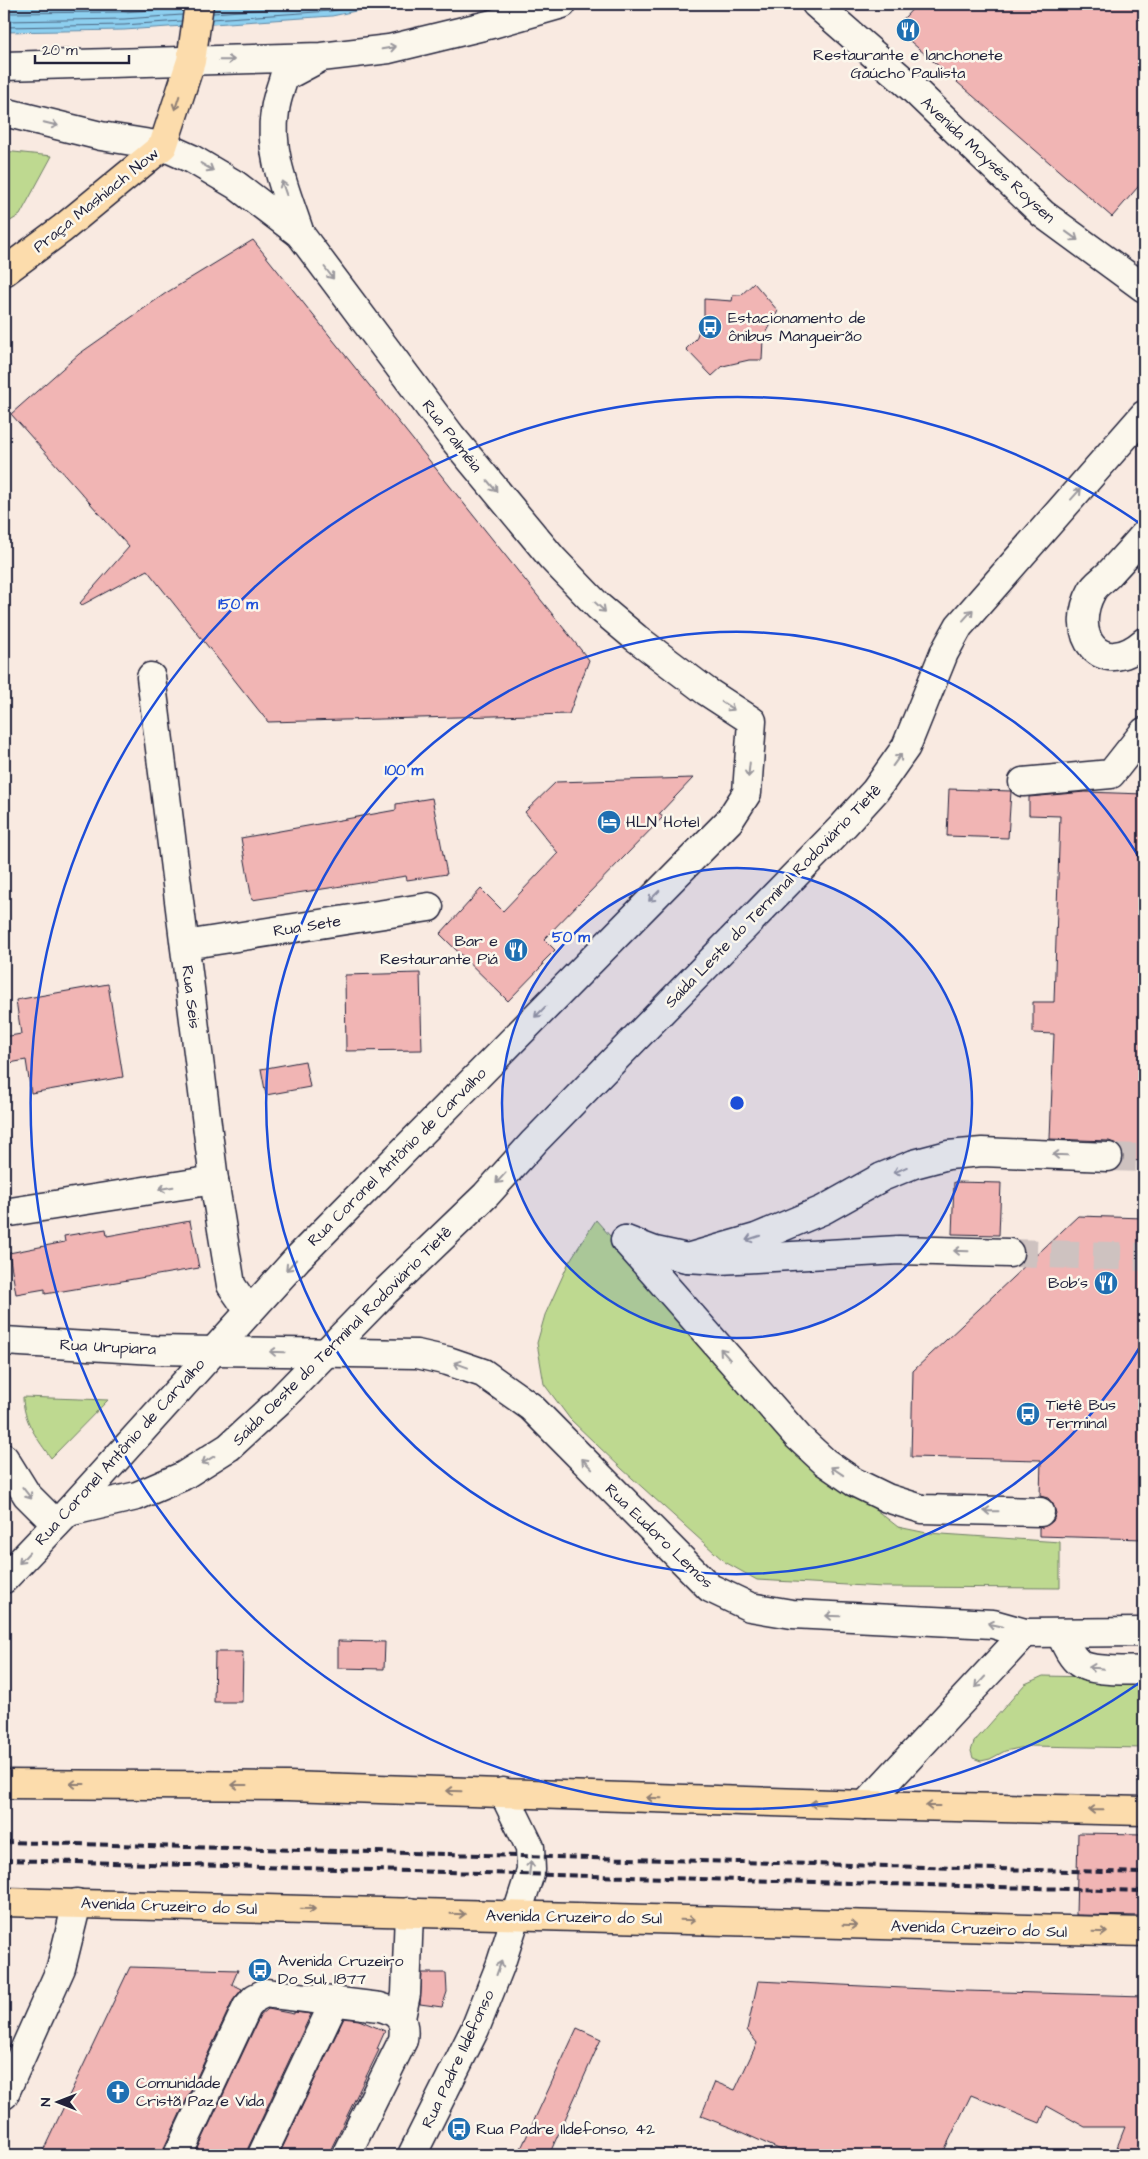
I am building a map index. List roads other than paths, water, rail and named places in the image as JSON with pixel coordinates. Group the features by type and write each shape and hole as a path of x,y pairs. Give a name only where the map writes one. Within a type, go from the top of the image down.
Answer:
{"main road":[{"path":"191,61 198,16"},
{"name":"Praça Mashiach Now","path":"4,272 62,229 163,146 191,61"},
{"path":"4,1784 288,1786 865,1805 1144,1811"},
{"name":"Avenida Cruzeiro do Sul","path":"4,1902 1144,1932"}],"street":[{"path":"4,66 321,57 389,49 492,24 562,4"},
{"name":"Avenida Moysés Roysen","path":"816,4 911,87 1043,214 1144,288"},
{"path":"300,234 278,169 274,140 275,110 284,77 321,57"},
{"path":"4,112 101,136 163,146"},
{"name":"Rua Palméia","path":"163,146 192,159 236,185 300,234 451,436 552,558 599,607 636,638 706,691 752,721"},
{"name":"Saída Leste do Terminal Rodoviário Tietê","path":"534,1142 875,791 906,747 944,653 959,626 1144,415"},
{"path":"1144,535 1092,591 1083,619 1085,636 1097,652 1112,657 1132,652 1144,642"},
{"name":"Rua Seis","path":"151,676 214,1180 231,1285 249,1311"},
{"name":"Rua Coronel Antônio de Carvalho","path":"4,1579 62,1518 213,1349 325,1230 729,821 746,793 752,721"},
{"path":"1023,782 1112,774 1144,732"},
{"name":"Rua Sete","path":"184,945 428,907"},
{"name":"Saída Oeste do Terminal Rodoviário Tietê","path":"62,1518 137,1496 191,1471 229,1447 326,1354 385,1292 486,1195 534,1142"},
{"path":"687,1258 756,1238 823,1210 882,1178 914,1164 948,1155 982,1152 1108,1157"},
{"path":"4,1214 214,1180"},
{"path":"1009,1253 899,1250 719,1260 687,1258 655,1251 624,1240 798,1437 825,1462 854,1482 887,1498 922,1509 1040,1512"},
{"name":"Rua Urupiara","path":"4,1342 155,1350 213,1349"},
{"name":"Rua Eudoro Lemos","path":"213,1349 326,1354 417,1354 448,1361 483,1373 531,1407 710,1588 750,1607 792,1614 993,1624 1025,1633 1144,1632"},
{"path":"4,1458 27,1495 62,1518"},
{"path":"865,1805 1025,1633"},
{"path":"1060,1633 1071,1655 1080,1664 1090,1668 1144,1671"},
{"name":"Rua Padre Ildefonso","path":"412,2155 476,2029 500,1966 531,1870 530,1847 502,1792"},
{"path":"4,2095 61,1968 77,1903"},
{"path":"346,2155 403,2040 404,2029 401,2018 406,1994 409,1912"},
{"path":"178,2155 247,2007 255,1998 265,1993 276,1993 335,2000 392,2010 401,2018"},
{"path":"262,2155 335,2000"}],"water":[{"path":"4,4 389,4 332,16 124,30 4,32"}],"tunnel":[{"path":"1108,1157 1144,1158"},
{"path":"1009,1253 1144,1257"}],"railway":[{"path":"4,1842 1144,1873"},
{"path":"4,1860 1144,1891"}],"place":[{"name":"Restaurante e lanchonete Gaúcho Paulista","path":"908,30"},
{"name":"Estacionamento de ônibus Mangueirão","path":"710,327"},
{"name":"HLN Hotel","path":"609,822"},
{"name":"Bar e Restaurante Piá","path":"516,950"},
{"name":"Bob's","path":"1106,1283"},
{"name":"Tietê Bus Terminal","path":"1028,1414"},
{"name":"Avenida Cruzeiro Do Sul, 1877","path":"260,1970"},
{"name":"Comunidade Cristã Paz e Vida","path":"118,2092"},
{"name":"Rua Padre Ildefonso, 42","path":"459,2129"}]}
